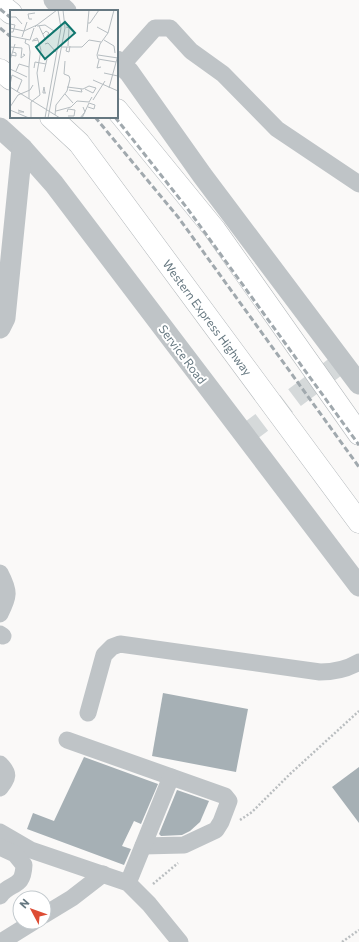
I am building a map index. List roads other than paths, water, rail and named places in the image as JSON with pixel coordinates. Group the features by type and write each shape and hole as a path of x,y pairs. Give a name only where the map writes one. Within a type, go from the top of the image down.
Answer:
{"highway":[{"path":"0,4 10,12"},
{"path":"0,70 10,79"},
{"path":"118,111 215,230 359,434"},
{"name":"Western Express Highway","path":"52,118 79,143 359,522"}],"street":[{"path":"54,0 65,10"},
{"path":"359,184 277,129 223,74 191,51 170,28 155,28 119,63 129,72 202,175 359,384"},
{"name":"Service Road","path":"0,128 22,148 59,190 359,586"},
{"path":"0,328 5,318 7,223 22,148"},
{"path":"0,573 5,583 8,598 0,614"},
{"path":"88,713 104,654 112,647 120,644 320,672 350,668 359,662"},
{"path":"67,740 228,798 229,801 222,822 216,830 184,845 144,846"},
{"path":"0,764 7,773 7,778 0,788"},
{"path":"128,883 171,777"},
{"path":"0,832 31,850 128,883 149,904 178,941"},
{"path":"0,847 16,854 24,865 24,874 18,883 4,891 0,896"},
{"path":"52,910 72,898 103,874"},
{"path":"1,942 20,930"}],"tunnel":[{"path":"245,435 342,362"}],"railway":[{"path":"0,9 10,17"},
{"path":"0,28 10,36"},
{"path":"96,118 178,217 359,467"},
{"path":"116,118 187,208 359,445"}]}
